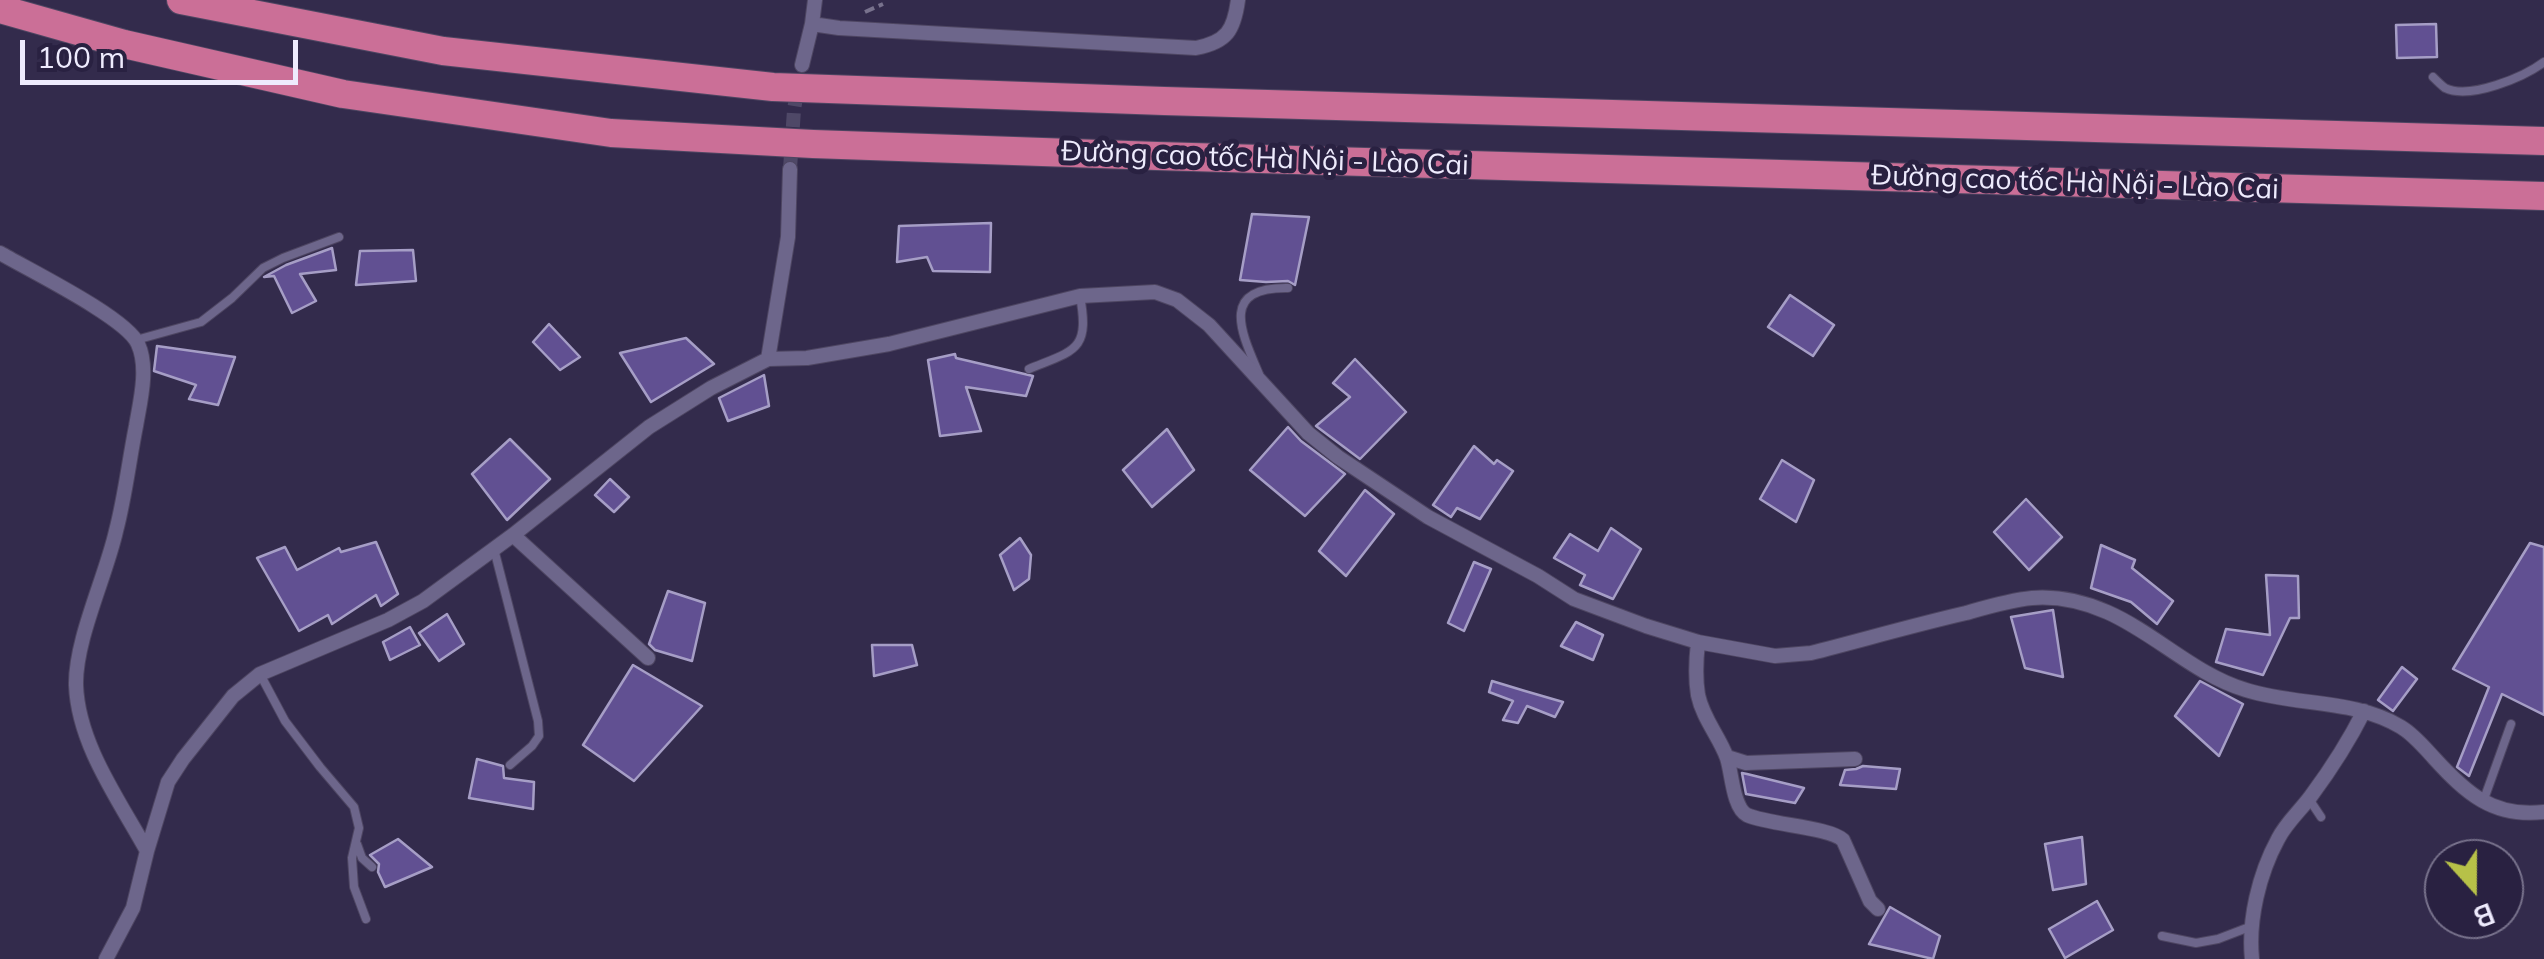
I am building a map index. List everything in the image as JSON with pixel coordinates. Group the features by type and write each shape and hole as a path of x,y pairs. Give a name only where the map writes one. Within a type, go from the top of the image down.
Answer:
{"highway":[{"name":"Đường cao tốc Hà Nội - Lào Cai","path":"181,0 443,51 773,86 2544,141"},
{"name":"Đường cao tốc Hà Nội - Lào Cai","path":"0,9 124,44 343,94 610,133 1158,156 2544,196"}],"street":[{"path":"802,65 815,0"},
{"path":"812,24 1196,48 1218,42 1228,33 1235,21 1238,0"},
{"path":"768,359 788,237 790,169"},
{"path":"0,253 120,322 136,340 142,358 140,406 116,531 76,681 78,702 96,758 147,851"},
{"path":"106,959 133,908 168,782 233,696 260,674 388,620 423,601 650,427 711,388 768,359 807,358 889,344 1080,296 1154,292 1177,300 1208,326 1308,433 1338,457 1428,517 1574,598 1646,626 1698,642 1792,656 2014,601 2074,601 2118,617 2214,677 2244,690 2364,711 2387,720 2410,733 2460,787 2483,802 2505,810 2544,812"},
{"path":"512,535 648,658"},
{"path":"1698,642 1698,696 1727,757 1742,812 1838,835 1870,901 1878,909"},
{"path":"2252,959 2252,926 2266,867 2277,841 2348,741 2364,711"},
{"path":"1727,757 1746,763 1856,759"}],"lane":[{"path":"2433,77 2446,88 2462,92 2513,79 2544,62"},
{"path":"136,340 200,322 263,268 340,237"},
{"path":"1263,382 1243,336 1240,317 1258,290 1288,288"},
{"path":"1029,369 1077,346 1084,322 1080,296"},
{"path":"494,549 539,736 510,764"},
{"path":"260,674 285,721 354,807 359,828 352,858 354,887 366,919"},
{"path":"2483,802 2511,724"},
{"path":"2309,799 2321,817"},
{"path":"355,840 362,858 372,867"},
{"path":"2162,936 2196,943 2218,940 2252,926"}],"building":[{"path":"2436,24 2437,57 2397,58 2396,25"},
{"path":"1252,214 1309,217 1295,285 1288,281 1240,280"},
{"path":"991,223 990,272 933,271 927,257 897,262 899,226"},
{"path":"332,248 336,270 300,274 316,301 292,313 274,276 264,277"},
{"path":"413,250 416,281 356,285 360,251"},
{"path":"1790,295 1834,325 1813,356 1768,327"},
{"path":"549,324 580,357 560,370 533,342"},
{"path":"686,338 714,364 651,402 620,353"},
{"path":"157,346 235,357 218,405 189,399 196,385 154,371"},
{"path":"955,354 956,358 1033,376 1026,396 966,387 981,431 940,436 928,360"},
{"path":"1355,359 1406,412 1360,459 1316,426 1350,397 1333,383"},
{"path":"764,375 769,406 728,421 719,398"},
{"path":"1288,427 1345,474 1305,516 1250,470"},
{"path":"1167,429 1194,470 1152,507 1123,470"},
{"path":"510,439 550,479 507,520 472,474"},
{"path":"1474,446 1494,464 1497,460 1513,471 1480,519 1457,508 1451,517 1433,505"},
{"path":"1782,460 1814,480 1796,522 1760,499"},
{"path":"610,479 629,497 614,512 595,495"},
{"path":"1365,490 1394,514 1346,576 1319,551"},
{"path":"2026,499 2062,537 2029,570 1994,532"},
{"path":"1611,528 1641,549 1613,599 1580,585 1585,575 1554,558 1570,534 1598,551"},
{"path":"1020,538 1031,555 1029,579 1014,590 1000,555"},
{"path":"376,542 398,594 381,606 376,595 332,624 328,615 299,631 257,558 285,547 297,570 339,548 341,552"},
{"path":"2530,543 2544,547 2544,715 2502,694 2469,776 2457,767 2489,687 2453,669"},
{"path":"2101,545 2135,560 2132,568 2173,601 2157,624 2131,602 2091,588"},
{"path":"1474,562 1491,569 1464,631 1448,623"},
{"path":"2266,575 2298,576 2299,618 2290,618 2263,675 2216,662 2226,629 2270,635"},
{"path":"668,591 705,603 692,661 655,650 649,644"},
{"path":"2053,610 2063,677 2025,668 2011,617"},
{"path":"447,614 464,644 439,661 419,633"},
{"path":"1576,622 1603,635 1593,660 1561,646"},
{"path":"410,627 420,645 390,660 383,642"},
{"path":"872,645 912,645 917,665 874,676"},
{"path":"633,665 702,706 634,781 583,745"},
{"path":"2402,667 2417,679 2393,711 2378,700"},
{"path":"1492,681 1563,702 1555,717 1527,706 1518,723 1503,720 1513,701 1489,692"},
{"path":"2200,681 2243,704 2219,756 2175,716"},
{"path":"477,759 503,766 504,778 534,782 533,809 469,798"},
{"path":"1863,766 1900,769 1896,789 1840,785 1845,770"},
{"path":"1742,773 1804,788 1795,803 1746,794"},
{"path":"2082,837 2086,884 2053,890 2045,844"},
{"path":"398,839 432,867 385,887 379,864 370,855"},
{"path":"2097,901 2113,930 2065,958 2049,929"},
{"path":"1890,907 1940,936 1933,959 1869,944"}],"tunnel":[{"path":"790,169 798,85"}]}
